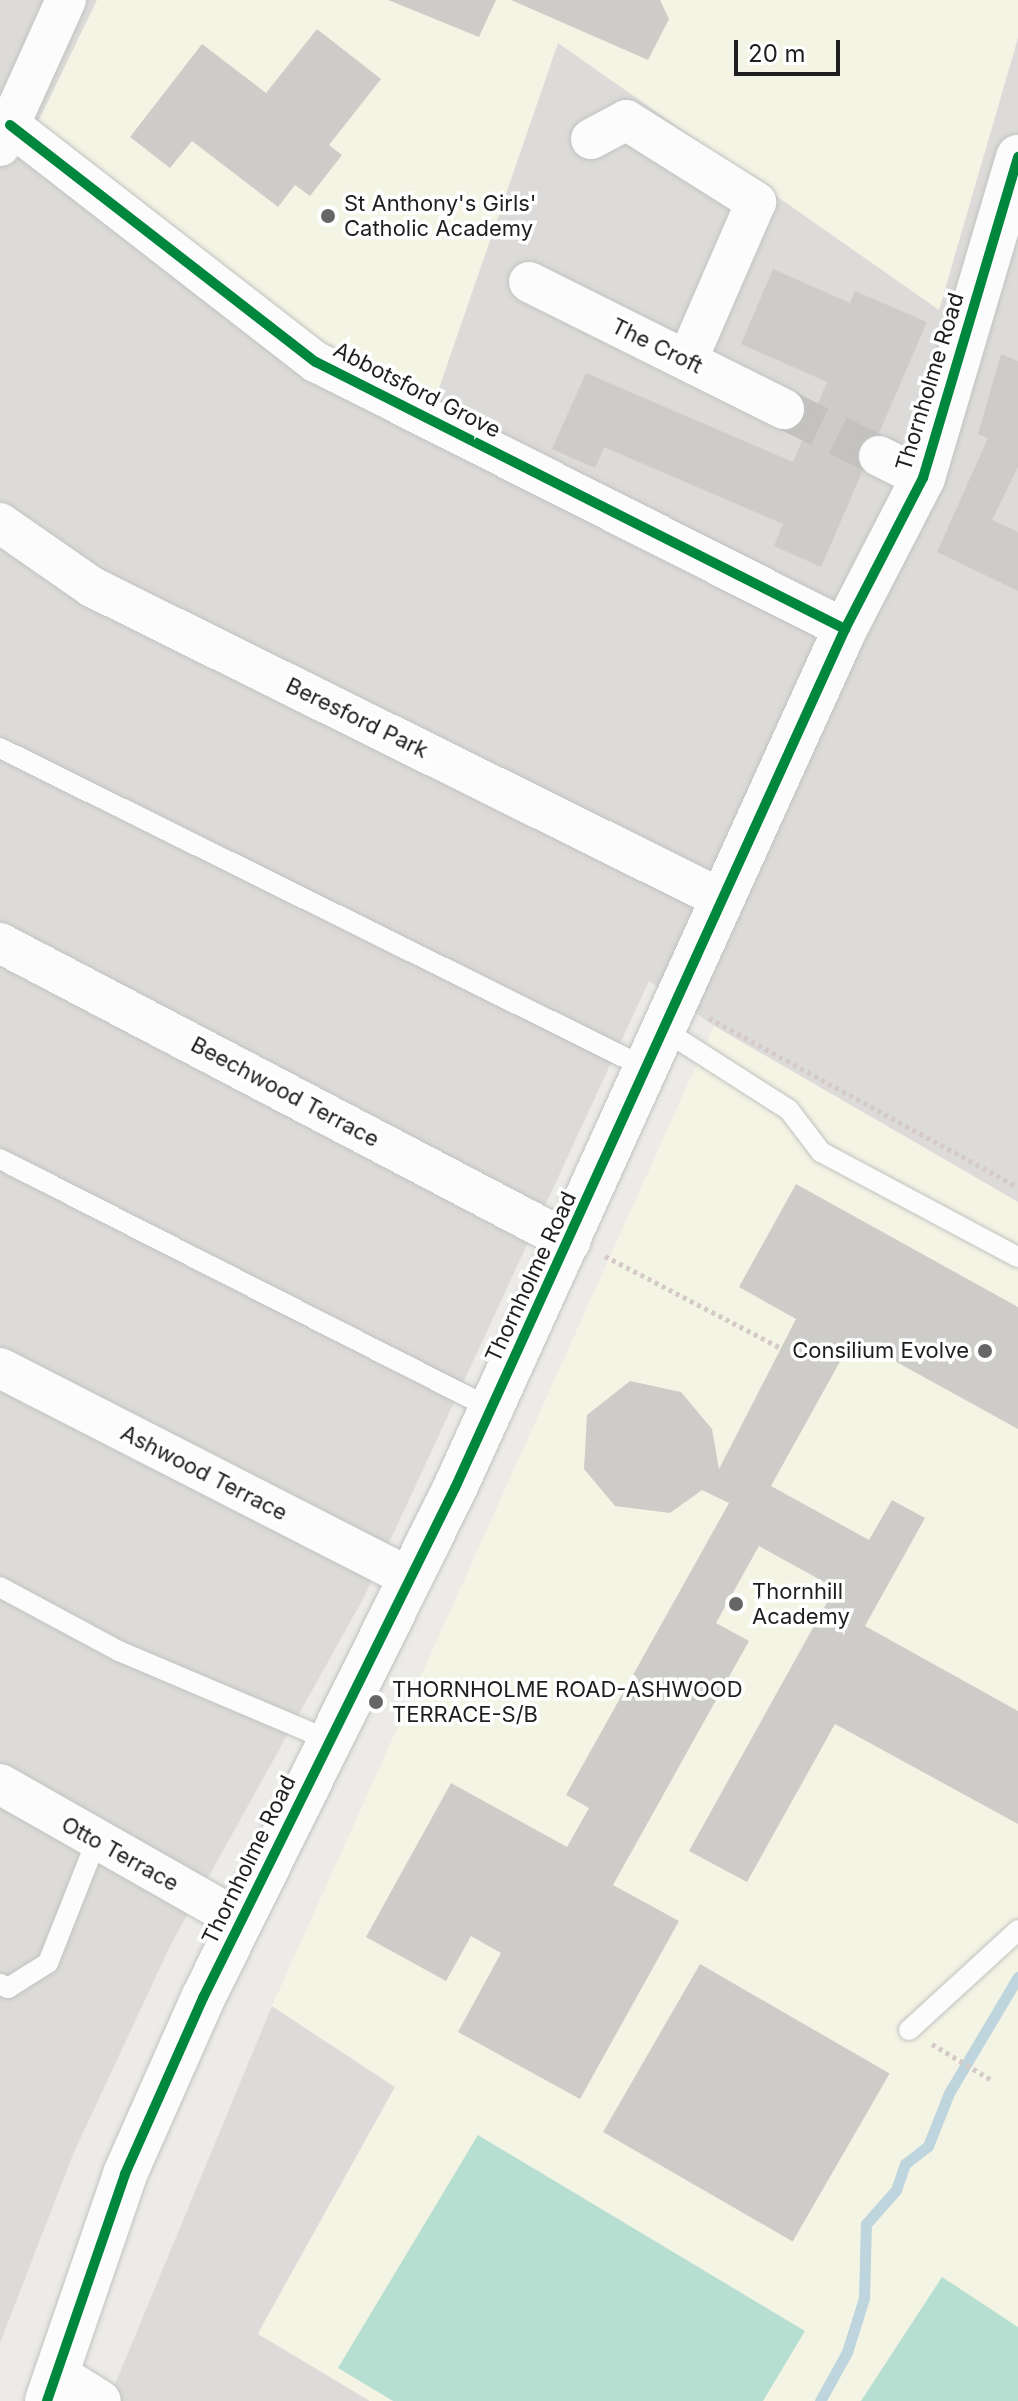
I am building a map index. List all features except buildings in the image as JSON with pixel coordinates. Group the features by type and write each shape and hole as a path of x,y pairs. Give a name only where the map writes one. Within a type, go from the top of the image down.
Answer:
{"street":[{"path":"5,136 66,0"},
{"path":"591,139 626,120 756,202 687,361"},
{"name":"Abbotsford Grove","path":"5,136 316,362 845,629"},
{"name":"Thornholme Road","path":"51,2386 125,2174 241,1921 492,1409 845,629 923,478 1018,157"},
{"name":"The Croft","path":"529,282 784,409"},
{"path":"879,456 923,478"},
{"name":"Beresford Park","path":"0,523 92,587 722,899"},
{"name":"Beechwood Terrace","path":"0,943 570,1242"},
{"name":"Ashwood Terrace","path":"0,1368 408,1577"},
{"name":"Otto Terrace","path":"0,1784 96,1842 241,1921"},
{"path":"51,2386 101,2401"}],"lane":[{"path":"0,748 662,1033 789,1110 821,1152 1018,1257"},
{"path":"0,1159 492,1409"},
{"path":"0,1587 119,1651 329,1740"},
{"path":"0,1984 8,1988 48,1963 96,1842"},
{"path":"909,2030 1018,1930"}],"path":[{"path":"662,1033 1018,1187"},
{"path":"623,1264 781,1348"},
{"path":"947,2053 990,2079"}],"shaded area":[{"path":"0,0 1018,0 1018,1202 714,1026 649,981 364,1597 171,1944 74,2152 0,2343"},
{"name":"St Anthony's Girls' Catholic Academy","path":"97,0 1018,0 1018,38 939,310 558,43 436,397 325,346 38,122"},
{"name":"Thornhill Academy","path":"714,1026 1018,1202 1018,2401 370,2401 258,2334 395,2087 272,2006"},
{"path":"272,2006 395,2087 258,2333 370,2401 108,2401"}],"green space":[{"path":"478,2135 805,2331 763,2401 393,2401 338,2368"},
{"path":"942,2277 1018,2327 1018,2401 861,2401"}],"waterway":[{"path":"820,2401 847,2352 864,2298 866,2224 896,2190 905,2164 928,2146 949,2093 1018,1977"}],"tunnel":[{"path":"784,409 879,456"}],"cycle path":[{"path":"10,125 316,362 845,629"},
{"path":"47,2401 125,2174 203,1998 455,1488 845,629 923,478 1018,157"}],"place":[{"name":"St Anthony's Girls' Catholic Academy","path":"328,216"},
{"name":"Consilium Evolve","path":"985,1351"},
{"name":"Thornhill Academy","path":"736,1604"},
{"name":"THORNHOLME ROAD-ASHWOOD TERRACE-S/B","path":"376,1702"}]}
